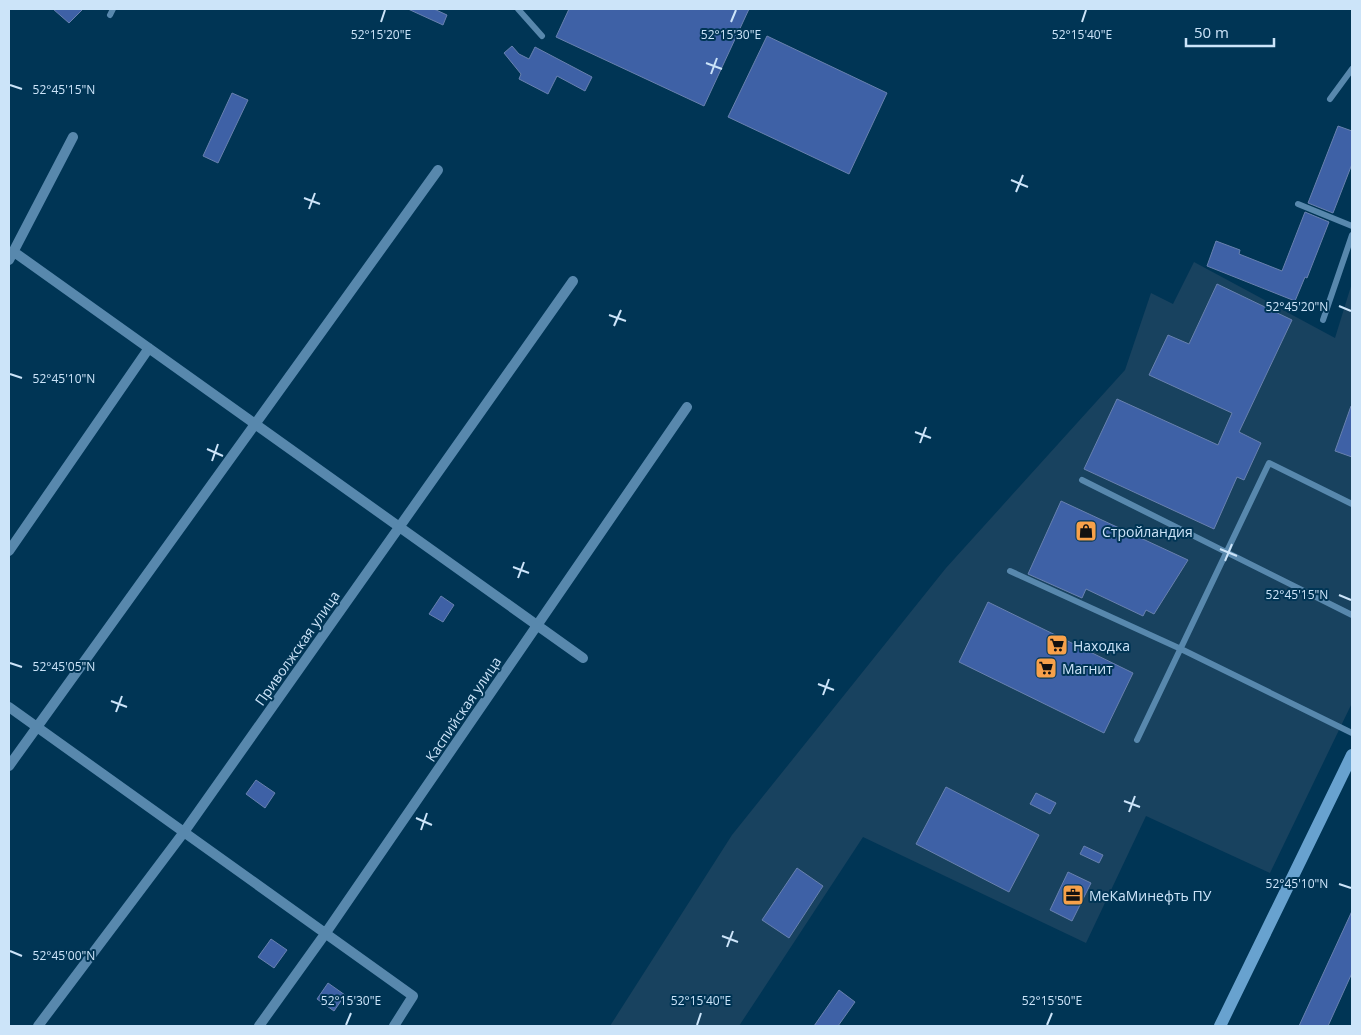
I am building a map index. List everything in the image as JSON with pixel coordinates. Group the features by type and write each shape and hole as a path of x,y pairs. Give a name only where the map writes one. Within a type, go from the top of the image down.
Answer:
{"main road":[{"path":"1220,1026 1352,755"}],"street":[{"path":"73,137 11,256 148,348 583,658"},
{"path":"9,766 438,170"},
{"name":"Приволжская улица","path":"38,1026 184,832 573,281"},
{"path":"9,551 148,348"},
{"name":"Каспийская улица","path":"259,1026 325,934 687,406"},
{"path":"9,706 413,996 394,1026"}],"lane":[{"path":"110,15 113,9"},
{"path":"518,9 542,36"},
{"path":"1330,99 1352,69"},
{"path":"1298,204 1352,226"},
{"path":"1323,320 1352,235"},
{"path":"1137,740 1269,463 1352,504"},
{"path":"1082,480 1352,615"},
{"path":"1010,571 1181,649 1352,734"}],"shaded area":[{"path":"1194,262 1335,338 1352,283 1352,703 1270,873 1146,816 1086,943 863,837 739,1026 610,1026 732,835 946,568 1125,370 1151,293 1173,304"}],"building":[{"path":"53,9 83,9 69,23"},
{"path":"408,9 434,9 447,15 443,25"},
{"path":"569,9 749,9 704,106 556,37"},
{"path":"767,36 887,93 849,174 728,117"},
{"path":"512,46 519,54 529,59 535,47 592,77 585,91 557,76 548,94 519,79 521,74 504,53"},
{"path":"232,93 248,100 218,163 203,156"},
{"path":"1338,126 1352,131 1352,164 1333,213 1308,203"},
{"path":"1305,212 1329,222 1307,278 1305,277 1295,301 1207,266 1216,241 1240,250 1239,254 1282,271"},
{"path":"1217,284 1292,320 1239,432 1261,443 1244,480 1237,477 1214,529 1084,469 1117,399 1218,445 1232,413 1149,375 1168,335 1189,344"},
{"path":"1352,407 1352,457 1335,451"},
{"name":"Стройландия","path":"1061,501 1188,560 1154,614 1146,610 1143,616 1086,589 1082,598 1028,574"},
{"path":"441,596 454,605 443,622 429,614"},
{"name":"Магнит","path":"988,602 1133,673 1104,733 959,662"},
{"path":"256,780 275,793 265,808 246,794"},
{"path":"946,787 1039,835 1009,892 916,844"},
{"path":"1036,793 1056,803 1050,814 1030,804"},
{"path":"1084,846 1103,855 1099,863 1080,854"},
{"path":"797,868 823,886 789,938 762,920"},
{"path":"1068,872 1091,883 1072,921 1050,910"},
{"path":"1352,911 1352,973 1328,1026 1299,1026"},
{"path":"271,939 287,950 274,968 258,957"},
{"path":"328,983 345,995 334,1011 317,999"},
{"path":"839,990 855,1002 838,1026 814,1026"}],"place":[{"name":"Стройландия","path":"1086,531"},
{"name":"Находка","path":"1057,645"},
{"name":"Магнит","path":"1046,668"},
{"name":"МеКаМинефть ПУ","path":"1073,895"}]}
